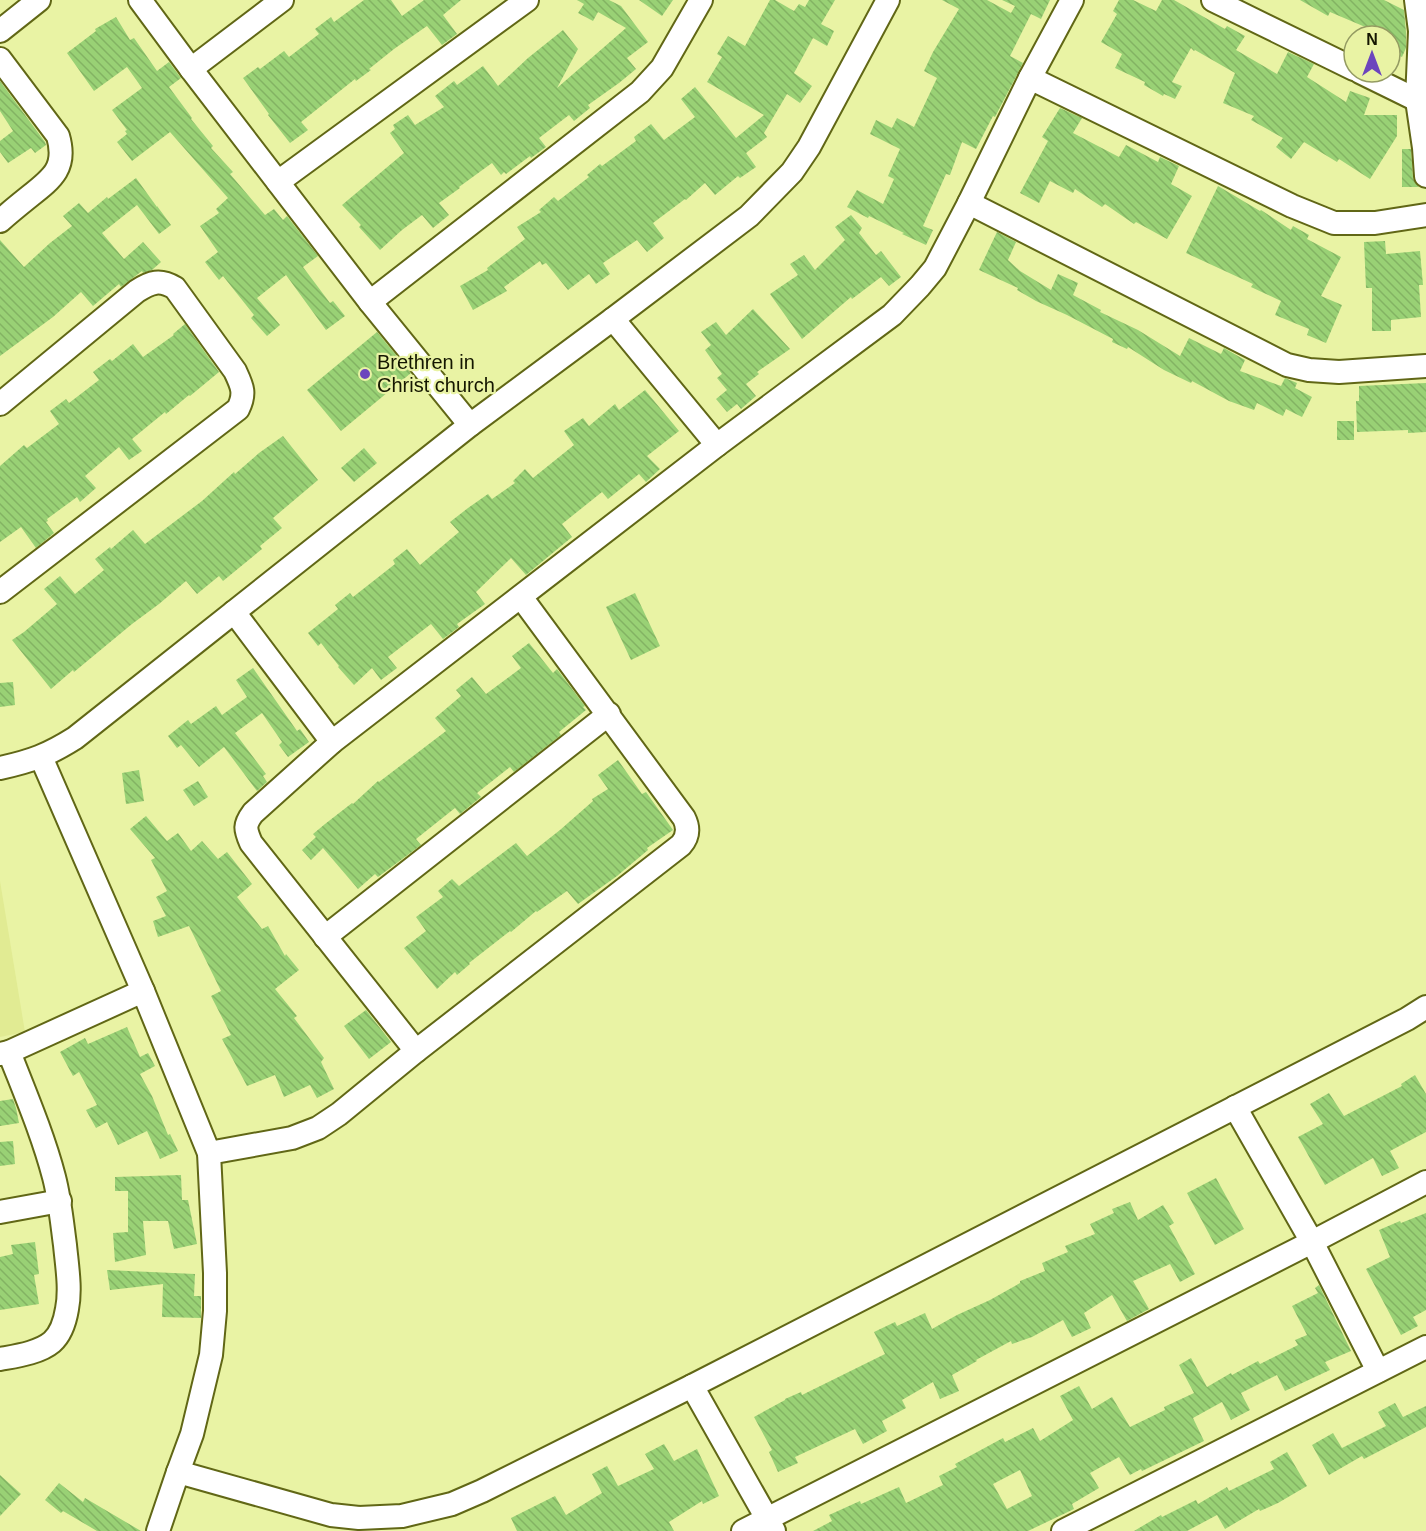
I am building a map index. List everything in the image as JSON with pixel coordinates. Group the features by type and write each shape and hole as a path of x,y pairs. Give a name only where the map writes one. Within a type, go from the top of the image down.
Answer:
{"street":[{"path":"0,31 39,0"},
{"path":"140,0 370,302 470,425"},
{"path":"191,69 282,0"},
{"path":"278,182 527,0"},
{"path":"370,302 640,92 662,68 701,0"},
{"path":"0,768 41,757 75,738 470,425 749,216 792,172 809,147 888,0"},
{"path":"416,1051 251,843 246,831 247,822 253,813 332,742 717,445 892,315 935,268 1030,78 1072,0"},
{"path":"1213,0 1342,63"},
{"path":"1416,0 1420,31 1417,100 1426,176"},
{"path":"0,59 58,136 61,146 61,159 52,179 0,220"},
{"path":"1030,78 1292,206 1334,223 1375,223 1426,215"},
{"path":"1384,84 1417,100"},
{"path":"969,203 1287,365 1309,370 1339,372 1426,366"},
{"path":"0,404 137,291 158,282 167,283 175,288 235,371 243,392 242,402 238,409 0,592"},
{"path":"613,319 717,445"},
{"path":"209,1153 292,1138 318,1128 339,1114 685,841 688,833 684,818 521,597"},
{"path":"234,612 332,742"},
{"path":"325,937 609,714"},
{"path":"41,757 209,1153 215,1273 215,1311 211,1355 192,1434 158,1531"},
{"path":"0,1359 19,1356 43,1348 53,1341 64,1323 68,1307 67,1267 60,1201 54,1177 4,1053 142,991"},
{"path":"178,1472 331,1515 359,1518 402,1516 452,1504 483,1491 692,1386 1407,1019 1426,1007"},
{"path":"1235,1107 1312,1242 1378,1371"},
{"path":"743,1531 771,1525 1426,1182"},
{"path":"0,1212 60,1201"},
{"path":"1063,1531 1426,1347"},
{"path":"692,1386 771,1525"}],"shaded area":[{"path":"0,881 25,1032 0,1037"}],"building":[{"path":"364,0 391,0 402,16 424,0 461,0 443,15 457,34 442,45 427,26 301,122 308,130 290,143 243,78 258,67 260,69 284,51 289,57 319,34 315,29 331,17 334,22"},
{"path":"577,0 609,0 621,6 648,42 627,58 636,69 588,105 590,108 574,121 569,115 539,138 546,147 531,158 530,156 506,174 504,172 501,175 492,163 459,187 439,203 449,215 433,228 422,215 380,250 342,205 404,153 390,133 395,129 393,125 408,115 415,125 444,107 435,96 454,81 457,85 483,66 498,86 563,30 578,49 557,88 626,28 598,12 593,21 578,13 584,4"},
{"path":"639,0 673,0 662,16"},
{"path":"770,0 775,0 794,11 799,4 805,7 809,0 835,0 821,24 834,31 827,46 813,38 794,73 812,86 800,103 787,94 764,133 767,137 746,153 756,167 740,178 738,176 715,195 705,183 686,200 653,223 664,238 647,252 637,240 603,263 610,274 596,284 589,274 568,290 546,263 542,265 540,261 504,287 507,291 473,310 460,286 488,270 487,268 525,239 517,227 541,212 539,210 554,197 558,201 589,177 587,175 600,164 602,166 636,141 634,137 651,124 664,140 695,117 681,99 695,87 736,138 764,115 707,82 722,57 717,54 728,36 745,46"},
{"path":"942,0 987,0 1011,13 1015,6 1002,0 1050,0 1041,19 1031,14 1010,56 1023,63 976,149 962,142 950,175 946,174 923,226 933,230 926,245 847,207 857,190 883,204 894,179 888,176 900,149 870,134 876,120 892,128 897,118 914,127 937,78 924,71 959,9"},
{"path":"1119,0 1133,0 1156,11 1162,0 1174,0 1225,29 1227,26 1245,36 1236,50 1277,74 1288,52 1314,64 1307,77 1346,102 1350,91 1370,98 1364,115 1397,115 1397,136 1370,179 1339,159 1337,162 1304,142 1291,159 1276,147 1283,138 1251,120 1254,116 1223,103 1235,73 1195,50 1191,48 1172,82 1182,86 1175,99 1164,94 1163,96 1144,85 1145,82 1115,68 1122,54 1101,42 1117,14 1113,11"},
{"path":"1300,0 1384,0 1404,10 1406,48 1402,57 1402,24 1358,24 1330,12 1328,16"},
{"path":"116,17 130,40 134,38 157,71 169,62 181,78 169,87 213,146 211,148 233,172 230,174 265,215 274,209 283,220 287,216 318,256 303,267 330,303 333,301 345,316 326,330 286,275 257,298 280,325 267,336 251,318 254,315 223,276 219,280 205,262 218,252 200,226 219,213 216,209 228,198 170,132 132,161 117,142 127,134 125,131 127,130 112,110 142,88 127,67 94,91 67,53 96,31 95,29"},
{"path":"0,81 46,145 35,153 31,148 8,163 0,152 0,141 13,131 0,111"},
{"path":"1060,108 1082,118 1073,133 1119,157 1126,145 1158,162 1160,157 1179,166 1171,184 1192,196 1167,239 1136,222 1134,224 1105,204 1102,207 1075,189 1073,193 1050,181 1039,203 1020,193 1048,141 1042,137"},
{"path":"1402,149 1411,149 1413,178 1419,187 1402,187"},
{"path":"136,178 171,225 159,234 137,205 102,233 124,259 143,242 161,262 152,270 143,273 142,271 121,287 119,284 93,306 81,292 53,317 0,356 0,240 24,267 72,226 63,216 79,203 88,213"},
{"path":"1218,186 1291,230 1293,226 1309,235 1307,239 1341,257 1321,296 1342,305 1326,343 1307,335 1309,329 1275,315 1281,301 1251,287 1253,284 1186,253"},
{"path":"851,215 862,228 859,233 876,255 881,251 901,277 889,286 881,277 852,299 851,297 802,339 770,294 798,275 790,264 804,255 815,270 845,240 835,227"},
{"path":"997,232 1016,242 1008,260 1020,271 1051,290 1058,274 1078,283 1073,295 1180,356 1189,338 1221,354 1224,348 1245,360 1240,371 1281,386 1285,378 1297,383 1295,388 1312,397 1302,417 1286,409 1283,416 1257,403 1254,410 1229,401 1192,381 1191,383 1164,370 1128,347 1127,349 1112,342 1113,339 1036,301 1017,290 1018,288 979,270"},
{"path":"1385,241 1386,254 1420,251 1423,285 1419,285 1421,317 1391,320 1391,331 1372,331 1372,288 1366,288 1364,242"},
{"path":"753,309 790,349 757,372 759,374 746,384 756,396 741,409 737,404 727,412 716,399 727,390 717,378 722,374 705,350 711,345 701,332 716,322 726,335"},
{"path":"185,324 219,372 132,439 142,451 129,460 119,447 85,476 96,488 80,502 77,497 47,519 46,522 54,533 36,548 21,527 0,542 0,466 24,445 27,448 59,424 50,411 66,399 69,403 99,380 93,372 110,359 112,361 133,344 143,357 174,335"},
{"path":"377,332 411,373 341,431 307,390"},
{"path":"1426,383 1426,432 1408,433 1408,430 1357,432 1356,401 1359,401 1359,386"},
{"path":"645,390 679,431 647,456 660,469 646,482 639,474 608,499 602,492 562,524 572,537 526,575 511,558 476,592 485,604 457,624 459,627 443,639 431,624 388,657 397,668 381,680 372,668 354,685 321,643 318,646 308,633 338,609 335,605 350,593 353,597 395,564 393,560 407,549 420,565 459,532 450,522 468,508 488,494 492,499 515,483 513,481 525,469 533,478 574,445 564,431 583,418 589,426 615,404 619,410"},
{"path":"1337,421 1354,421 1354,440 1337,440"},
{"path":"283,436 318,480 273,518 282,528 260,546 262,549 223,581 219,576 197,594 186,581 51,689 12,640 57,604 44,589 60,576 75,594 104,570 95,559 110,547 111,549 133,530 145,544 202,501 234,472 235,474"},
{"path":"364,448 377,463 354,482 341,468"},
{"path":"635,593 660,646 631,660 606,607"},
{"path":"529,643 553,673 557,669 585,706 583,707 586,710 559,732 561,735 514,772 510,767 477,793 481,797 460,814 455,808 416,839 421,845 378,877 375,874 358,889 323,848 311,860 302,850 316,837 313,834 353,804 378,781 446,731 435,718 461,696 456,690 472,677 486,694 521,668 512,656"},
{"path":"253,668 297,731 300,729 309,742 288,757 279,745 282,742 262,713 235,733 266,774 263,776 267,782 257,791 224,747 199,767 181,745 177,748 168,736 188,720 191,724 216,706 222,715 247,697 236,680"},
{"path":"13,682 15,705 0,707 0,683"},
{"path":"618,760 642,794 646,792 673,830 647,848 648,850 617,876 578,904 567,891 536,911 457,975 455,972 437,989 404,948 426,931 416,917 443,897 438,891 452,879 459,886 516,843 527,856 560,830 593,801 592,799 608,789 598,775"},
{"path":"139,770 144,801 126,804 122,773"},
{"path":"198,781 208,797 194,806 183,790"},
{"path":"146,816 167,841 178,833 191,851 202,841 218,859 227,852 252,884 237,897 262,929 268,926 285,956 286,954 299,970 275,989 297,1016 294,1018 324,1058 321,1062 334,1089 317,1098 310,1085 284,1097 275,1075 247,1086 222,1039 231,1035 211,996 221,991 189,926 158,937 153,921 166,916 156,897 167,891 151,860 155,858 130,829"},
{"path":"366,1010 391,1042 369,1059 344,1026"},
{"path":"127,1027 140,1057 148,1053 155,1066 140,1074 168,1135 170,1134 178,1151 160,1159 147,1131 118,1145 107,1122 96,1128 86,1110 97,1105 79,1072 73,1076 60,1052 85,1038 88,1044"},
{"path":"1415,1075 1426,1094 1426,1132 1390,1151 1399,1168 1382,1176 1373,1158 1325,1185 1298,1137 1323,1124 1310,1104 1329,1093 1344,1116 1402,1086 1401,1084"},
{"path":"13,1099 19,1123 0,1126 0,1101"},
{"path":"13,1141 15,1164 0,1166 0,1142"},
{"path":"181,1175 182,1200 188,1200 197,1244 174,1249 168,1221 143,1221 146,1255 115,1262 113,1233 128,1232 128,1191 115,1191 115,1177"},
{"path":"1216,1178 1244,1229 1215,1245 1187,1193"},
{"path":"1130,1202 1138,1220 1163,1205 1174,1223 1169,1226 1195,1274 1180,1282 1170,1264 1133,1281 1149,1309 1127,1321 1112,1295 1084,1313 1091,1328 1072,1337 1063,1320 1032,1337 1012,1344 1011,1341 952,1375 959,1391 940,1399 933,1382 902,1400 906,1408 882,1421 887,1431 863,1444 855,1429 795,1457 798,1463 778,1472 769,1452 772,1450 754,1417 785,1399 801,1392 802,1395 885,1354 874,1332 895,1322 897,1326 925,1313 932,1329 990,1300 1020,1281 1045,1271 1042,1263 1068,1252 1065,1246 1095,1234 1090,1224 1114,1213 1112,1209"},
{"path":"1426,1213 1426,1310 1413,1317 1418,1326 1401,1335 1366,1269 1390,1257 1379,1230"},
{"path":"35,1242 39,1274 34,1275 39,1304 0,1310 0,1257 13,1254 11,1245"},
{"path":"107,1270 195,1274 194,1296 201,1296 201,1318 162,1317 163,1284 110,1290"},
{"path":"1319,1285 1351,1351 1325,1362 1330,1370 1285,1391 1277,1375 1241,1393 1250,1410 1231,1420 1222,1402 1193,1418 1204,1441 1142,1471 1141,1469 1130,1475 1119,1457 1090,1473 1099,1488 1072,1504 1074,1509 1028,1531 813,1531 832,1521 829,1515 899,1487 906,1503 943,1485 939,1476 957,1467 955,1464 1003,1438 1005,1442 1033,1428 1040,1441 1073,1420 1060,1396 1079,1386 1092,1409 1112,1397 1130,1427 1194,1393 1179,1365 1191,1358 1207,1387 1231,1373 1232,1375 1258,1361 1260,1364 1298,1345 1295,1340 1307,1335 1292,1306 1318,1293 1315,1288","holes":["1020,1470 1032,1496 1007,1509 993,1484"]},
{"path":"1395,1403 1403,1417 1426,1406 1426,1427 1364,1459 1362,1456 1329,1475 1312,1445 1333,1433 1342,1448 1386,1426 1378,1412"},
{"path":"664,1444 674,1461 697,1449 719,1496 703,1504 702,1501 669,1522 674,1531 517,1531 511,1518 555,1496 566,1515 602,1493 592,1474 607,1466 618,1486 654,1469 645,1454"},
{"path":"1287,1452 1307,1486 1278,1503 1260,1511 1259,1509 1225,1529 1217,1515 1187,1531 1134,1531 1161,1515 1162,1517 1196,1500 1198,1504 1227,1487 1229,1491 1274,1469 1270,1462"},
{"path":"0,1475 21,1494 0,1516"},
{"path":"59,1483 83,1502 85,1498 141,1531 97,1531 63,1511 61,1513 45,1500"}],"place":[{"name":"Brethren in Christ church","path":"365,374"}]}
